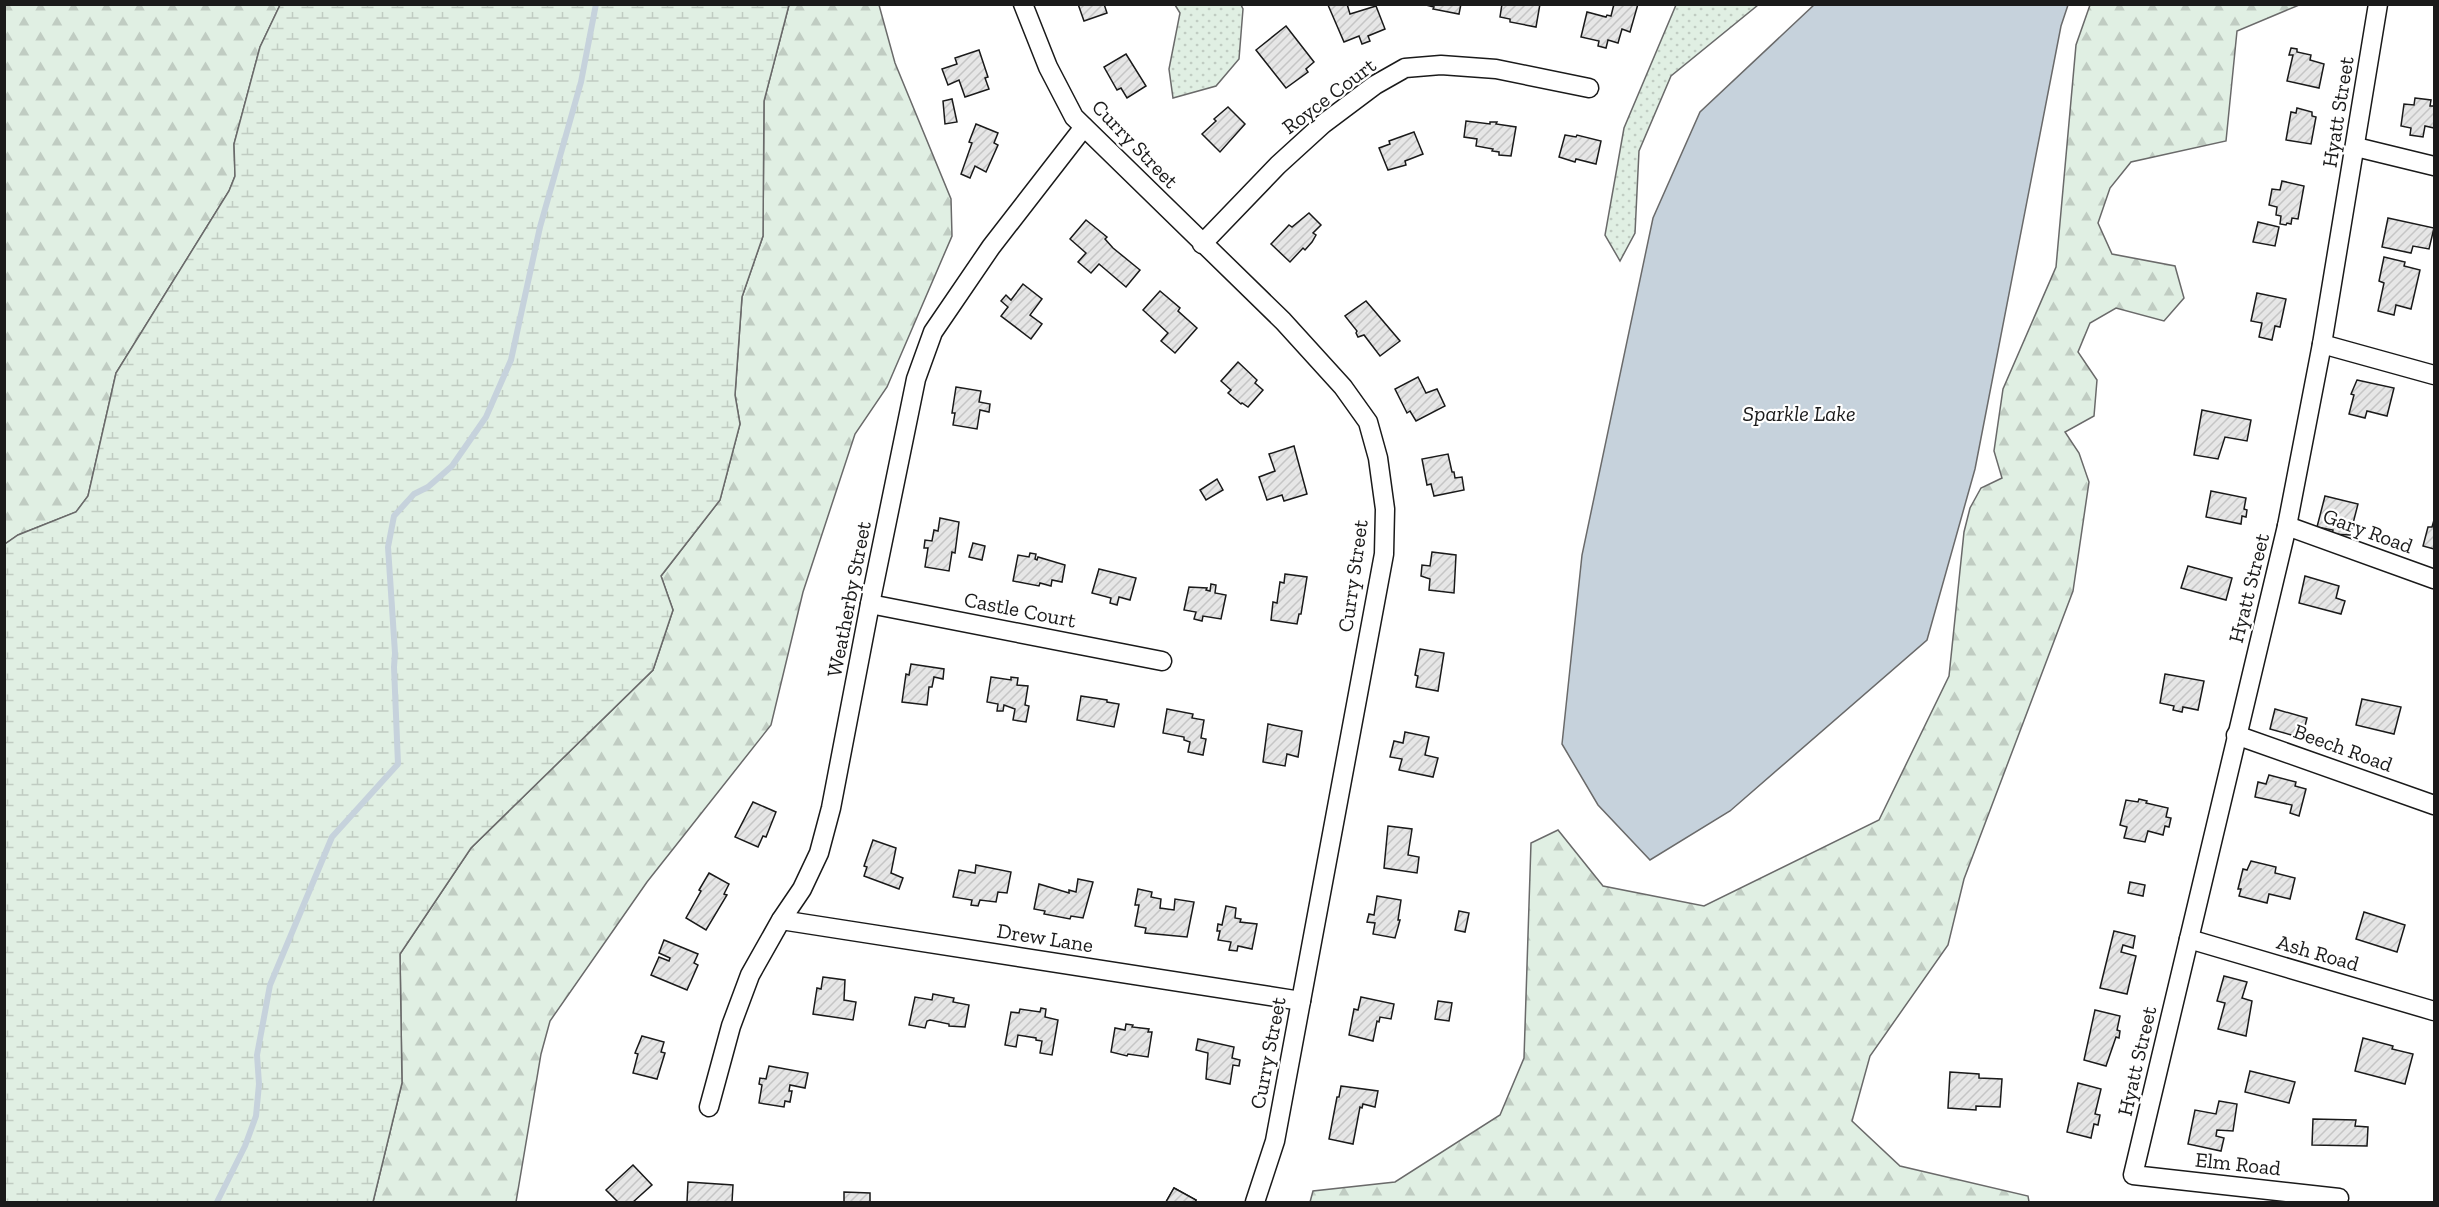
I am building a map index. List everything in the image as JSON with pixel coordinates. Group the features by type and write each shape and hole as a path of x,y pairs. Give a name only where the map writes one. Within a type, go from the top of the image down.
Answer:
{"street":[{"name":"Curry Street","path":"1023,4 1048,67 1074,117 1283,321 1343,387 1368,422 1378,458 1385,509 1384,554 1275,1141 1255,1203"},
{"name":"Hyatt Street","path":"2133,1175 2287,526 2322,344 2378,4"},
{"name":"Royce Court","path":"1202,244 1278,165 1323,124 1375,85 1405,68 1441,65 1496,69 1589,88"},
{"name":"Weatherby Street","path":"709,1107 731,1026 750,975 781,920 802,889 819,853 831,808 916,379 933,332 991,247 1084,127"},
{"path":"2356,147 2434,166"},
{"path":"2322,344 2434,375"},
{"name":"Gary Road","path":"2287,526 2434,579"},
{"name":"Castle Court","path":"870,604 1162,661"},
{"name":"Beech Road","path":"2236,735 2434,805"},
{"name":"Drew Lane","path":"781,920 1301,1001"},
{"name":"Ash Road","path":"2189,939 2434,1011"},
{"name":"Elm Road","path":"2133,1175 2339,1198"}],"green space":[{"path":"5,5 280,5 260,47 234,144 235,176 229,191 116,373 88,496 76,512 18,535 5,544"},
{"path":"280,5 789,5 764,101 763,236 742,297 735,395 740,424 720,500 661,576 673,610 653,670 471,848 400,954 402,1083 373,1202 5,1202 5,544 18,535 76,512 88,496 116,373 229,191 235,176 234,144 260,47"},
{"path":"789,5 879,5 895,63 951,199 952,236 887,387 855,434 803,592 771,725 647,882 550,1021 541,1054 516,1202 373,1202 402,1083 400,954 471,848 653,670 673,610 661,576 720,500 740,424 735,395 742,297 763,236 764,101"},
{"path":"1175,5 1241,5 1243,9 1239,59 1216,86 1173,98 1169,69 1180,13"},
{"path":"1676,5 1758,5 1671,76 1639,151 1635,233 1620,261 1605,235 1624,128"},
{"path":"2090,5 2299,5 2237,31 2226,141 2131,162 2110,188 2098,223 2112,254 2175,266 2184,298 2164,321 2116,308 2090,323 2078,352 2097,380 2094,416 2065,432 2079,453 2089,482 2073,591 1964,879 1948,945 1870,1056 1852,1121 1900,1166 2028,1196 2029,1202 1310,1202 1313,1191 1395,1182 1500,1115 1524,1058 1531,843 1558,830 1603,886 1704,906 1879,820 1949,676 1964,532 1970,508 1981,488 2002,478 1994,451 2003,389 2056,267 2076,45"}],"water":[{"name":"Sparkle Lake","path":"1815,4 2068,5 2061,26 1975,469 1927,640 1730,811 1650,860 1598,805 1562,744 1582,555 1653,218 1700,112"}],"building":[{"path":"1078,4 1104,4 1107,13 1084,21"},
{"path":"1347,4 1350,14 1376,6 1385,29 1368,36 1370,41 1362,44 1359,36 1344,42 1328,5"},
{"path":"1422,4 1461,4 1459,14 1433,9 1434,7"},
{"path":"1502,4 1540,4 1536,27 1510,22 1510,19 1500,17"},
{"path":"1614,4 1638,4 1630,32 1622,29 1618,43 1608,40 1606,48 1598,46 1599,41 1581,37 1587,12 1606,17 1611,16"},
{"path":"1286,26 1314,62 1306,69 1308,72 1286,88 1256,50"},
{"path":"2291,48 2311,55 2310,60 2324,64 2319,88 2287,81 2293,55 2289,55"},
{"path":"979,50 988,77 985,78 989,89 965,97 959,80 948,85 942,69 957,64 955,58"},
{"path":"1126,54 1146,86 1127,98 1121,88 1117,90 1104,67"},
{"path":"2415,98 2431,100 2430,106 2434,106 2434,128 2425,126 2423,137 2410,135 2411,128 2401,126 2404,104 2414,105"},
{"path":"952,99 957,122 945,124 943,101"},
{"path":"1228,107 1245,124 1220,152 1202,134"},
{"path":"2297,108 2312,112 2312,116 2316,117 2311,144 2286,140 2291,112 2296,113"},
{"path":"1466,121 1490,124 1490,122 1497,122 1496,124 1516,127 1511,156 1499,155 1499,152 1492,151 1493,149 1476,146 1477,139 1464,137"},
{"path":"976,124 998,133 994,143 998,145 986,172 975,166 970,178 961,174"},
{"path":"1414,132 1423,154 1405,161 1406,165 1388,170 1379,148 1390,144 1389,141"},
{"path":"1565,135 1576,137 1577,135 1601,141 1596,164 1576,159 1575,162 1559,157"},
{"path":"2282,181 2304,186 2298,219 2292,218 2291,224 2286,225 2280,224 2281,216 2276,215 2277,207 2269,205 2272,189 2280,190"},
{"path":"1309,213 1321,225 1313,233 1316,235 1312,242 1290,262 1271,244 1289,225 1292,227"},
{"path":"2388,218 2434,228 2429,249 2413,246 2411,253 2382,247"},
{"path":"1086,220 1107,237 1105,239 1113,248 1140,270 1126,287 1099,264 1091,273 1078,262 1086,253 1070,239"},
{"path":"2258,222 2279,227 2275,246 2253,242"},
{"path":"2384,257 2405,262 2404,266 2420,270 2411,309 2396,305 2394,315 2378,311 2384,283 2379,281"},
{"path":"1023,284 1042,299 1030,315 1042,324 1031,339 1001,316 1008,307 1001,301 1006,295 1011,300"},
{"path":"1160,291 1180,308 1178,311 1197,328 1175,353 1161,341 1168,333 1143,310"},
{"path":"2257,293 2286,299 2280,327 2275,326 2272,340 2259,337 2262,323 2251,321"},
{"path":"1366,301 1400,341 1380,356 1364,335 1358,337 1357,331 1345,316"},
{"path":"1238,362 1257,380 1255,383 1263,390 1248,407 1228,393 1231,390 1221,381"},
{"path":"1418,377 1426,393 1437,389 1445,406 1416,421 1410,411 1407,413 1395,389"},
{"path":"2357,380 2394,388 2387,416 2367,411 2365,418 2349,414 2354,395 2351,394"},
{"path":"956,387 981,391 979,402 990,404 989,412 980,410 977,429 953,425 955,413 952,413"},
{"path":"2202,410 2251,420 2247,441 2225,437 2218,459 2194,455"},
{"path":"1294,446 1307,494 1284,501 1282,495 1267,500 1259,477 1275,471 1269,454"},
{"path":"1448,454 1452,472 1455,478 1462,477 1464,490 1434,496 1431,484 1427,485 1422,459"},
{"path":"1217,479 1223,490 1206,500 1200,490"},
{"path":"2211,491 2246,498 2244,509 2247,510 2246,517 2242,516 2241,524 2206,517"},
{"path":"2325,496 2358,504 2350,535 2332,534 2333,530 2317,527"},
{"path":"940,518 959,522 955,553 952,552 949,571 925,567 928,548 924,548 925,540 932,541 934,530 938,531"},
{"path":"2434,520 2434,549 2423,546 2428,527 2432,527"},
{"path":"973,543 985,546 982,560 969,557"},
{"path":"1432,552 1456,555 1454,593 1429,590 1430,579 1421,576 1422,565 1430,566"},
{"path":"1030,553 1036,554 1035,559 1037,560 1038,557 1065,565 1062,582 1052,580 1051,586 1040,583 1039,586 1013,581 1018,555 1029,557"},
{"path":"2188,566 2232,578 2226,600 2181,588"},
{"path":"1099,569 1136,578 1130,600 1119,597 1117,605 1110,603 1111,598 1092,593"},
{"path":"1285,574 1307,577 1301,614 1299,614 1297,624 1271,620 1273,602 1277,603 1280,582 1284,583"},
{"path":"2305,576 2339,586 2336,598 2345,601 2341,614 2299,603"},
{"path":"1211,584 1216,585 1215,593 1226,595 1221,619 1203,616 1202,621 1194,619 1196,612 1184,610 1189,587 1207,588 1206,590 1210,591"},
{"path":"1420,649 1444,653 1438,691 1416,687 1418,676 1415,675"},
{"path":"911,664 944,669 943,679 934,677 932,687 929,687 927,705 902,702 906,674 909,675"},
{"path":"2165,674 2204,681 2198,710 2183,707 2182,712 2173,710 2174,706 2160,703"},
{"path":"991,677 1011,680 1011,677 1018,678 1017,685 1028,686 1025,705 1029,706 1026,722 1013,720 1015,709 1004,705 1003,711 997,711 998,704 987,702"},
{"path":"1081,696 1119,704 1114,727 1077,720"},
{"path":"2362,699 2401,707 2394,734 2356,725"},
{"path":"1167,709 1193,714 1192,718 1204,720 1201,738 1206,739 1203,755 1188,752 1190,742 1184,740 1184,737 1163,733"},
{"path":"2275,709 2307,718 2302,738 2270,729"},
{"path":"1268,724 1302,731 1298,757 1287,754 1285,766 1263,762"},
{"path":"1405,732 1429,737 1425,755 1438,758 1433,777 1399,770 1402,759 1390,757 1394,741 1403,743"},
{"path":"2269,775 2296,782 2295,786 2306,789 2299,816 2290,813 2292,805 2255,797 2258,782 2266,784"},
{"path":"2139,799 2168,808 2166,817 2171,818 2169,827 2165,826 2163,835 2148,831 2145,842 2124,838 2127,827 2120,825 2126,800 2138,802"},
{"path":"753,802 776,812 766,837 763,836 758,847 735,837"},
{"path":"1388,826 1412,829 1408,855 1419,857 1417,873 1384,868"},
{"path":"873,840 896,848 891,873 903,878 899,889 864,876 867,867 864,866"},
{"path":"2251,861 2276,867 2275,873 2295,878 2290,899 2269,894 2267,903 2239,896 2241,889 2238,889 2243,869 2247,870"},
{"path":"976,865 1011,872 1007,893 998,892 996,902 980,900 978,906 971,905 972,900 953,897 959,870 975,873"},
{"path":"709,873 729,884 724,894 727,895 706,930 686,918"},
{"path":"1078,879 1093,882 1083,918 1071,916 1070,919 1044,914 1045,911 1034,909 1039,884 1069,893 1069,890 1076,892"},
{"path":"2130,882 2145,885 2143,896 2128,893"},
{"path":"1138,889 1152,892 1151,897 1161,899 1160,908 1174,910 1175,899 1194,902 1187,937 1145,933 1146,928 1135,926 1139,905 1135,905"},
{"path":"1377,896 1401,900 1398,920 1400,920 1395,938 1373,934 1375,923 1367,922 1369,914 1374,915"},
{"path":"1226,906 1236,908 1235,918 1241,919 1240,922 1257,924 1252,949 1238,946 1237,951 1229,950 1231,942 1218,940 1220,931 1217,931 1218,924 1222,925"},
{"path":"1459,911 1469,913 1465,932 1455,930"},
{"path":"2364,912 2405,925 2397,952 2356,939"},
{"path":"2114,931 2135,936 2133,948 2123,945 2121,952 2136,956 2127,994 2100,988"},
{"path":"664,940 698,954 694,963 698,965 687,990 651,975 659,957 669,961 670,958 659,953"},
{"path":"2224,976 2247,982 2242,998 2252,1001 2246,1036 2218,1029 2225,1003 2217,1001"},
{"path":"823,977 845,980 844,1000 856,1002 853,1020 813,1014 817,988 821,989"},
{"path":"933,994 954,998 953,1002 969,1005 965,1027 949,1026 949,1024 930,1020 927,1021 925,1028 909,1025 915,997 932,1000"},
{"path":"1361,997 1394,1004 1391,1019 1380,1017 1379,1022 1377,1021 1373,1041 1349,1035 1354,1009 1358,1010"},
{"path":"1438,1001 1452,1003 1449,1021 1435,1019"},
{"path":"1041,1008 1046,1009 1045,1017 1058,1020 1052,1055 1040,1053 1042,1041 1036,1038 1018,1035 1016,1047 1005,1045 1011,1012 1019,1013 1020,1009 1040,1012"},
{"path":"2095,1010 2120,1016 2117,1030 2120,1031 2119,1038 2116,1037 2106,1066 2084,1060"},
{"path":"1126,1024 1149,1029 1148,1032 1152,1032 1148,1057 1128,1054 1127,1056 1111,1052 1115,1028 1125,1030"},
{"path":"642,1036 664,1042 661,1052 665,1053 657,1079 633,1073 638,1054 635,1053"},
{"path":"2363,1038 2413,1054 2405,1084 2355,1071"},
{"path":"1198,1039 1234,1047 1232,1058 1240,1060 1239,1066 1233,1065 1230,1084 1206,1079 1208,1053 1196,1050"},
{"path":"769,1066 808,1073 805,1088 790,1085 789,1091 792,1091 790,1102 785,1101 784,1107 759,1103 762,1085 759,1084 760,1078 766,1079"},
{"path":"2250,1071 2295,1082 2289,1103 2245,1092"},
{"path":"1950,1072 1979,1074 1979,1078 2002,1079 2000,1107 1976,1106 1976,1110 1948,1108"},
{"path":"2078,1083 2101,1089 2095,1114 2100,1115 2098,1125 2094,1124 2091,1138 2067,1132"},
{"path":"1341,1086 1378,1091 1375,1107 1363,1104 1362,1108 1360,1107 1353,1144 1329,1139"},
{"path":"2219,1101 2237,1104 2233,1131 2217,1130 2216,1136 2224,1138 2221,1151 2188,1144 2195,1110 2216,1114"},
{"path":"2313,1119 2356,1120 2355,1126 2368,1127 2367,1146 2312,1145"},
{"path":"633,1165 652,1185 633,1202 618,1202 606,1190"},
{"path":"688,1182 733,1185 732,1202 687,1202"},
{"path":"1174,1188 1196,1200 1195,1202 1166,1202"},
{"path":"1174,1188 1196,1200 1195,1202 1166,1202"},
{"path":"844,1192 870,1193 870,1202 844,1202"}],"waterway":[{"path":"217,1202 245,1146 256,1116 259,1084 257,1055 270,985 332,837 398,764 395,653 388,547 394,516 414,494 428,487 452,466 486,417 511,360 540,227 581,82 596,4"}]}
